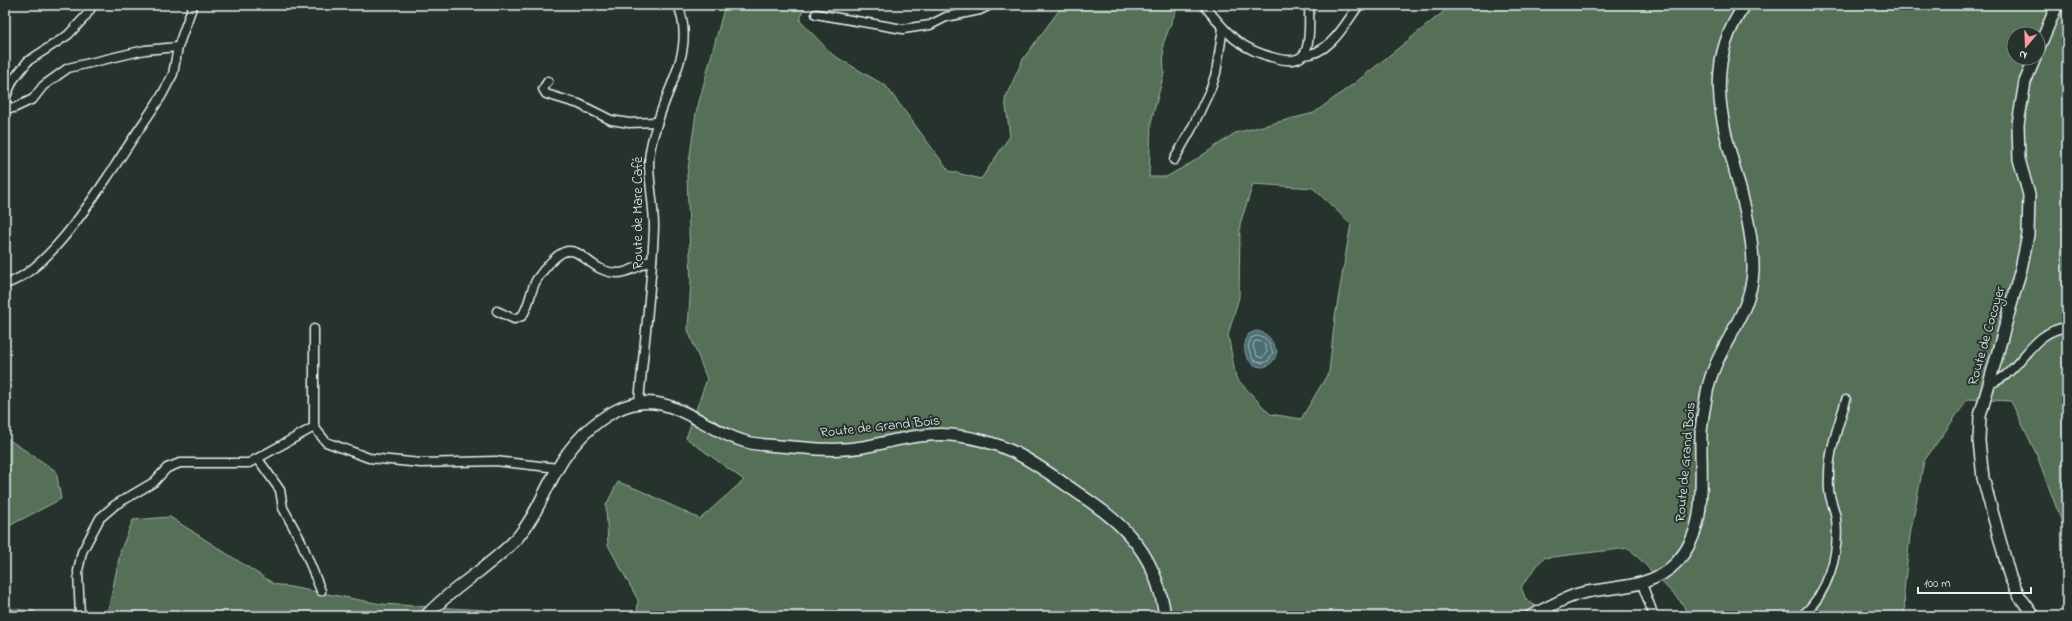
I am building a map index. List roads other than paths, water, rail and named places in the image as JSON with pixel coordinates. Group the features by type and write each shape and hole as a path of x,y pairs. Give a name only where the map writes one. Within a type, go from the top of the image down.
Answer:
{"main road":[{"name":"Route de Grand Bois","path":"1531,616 1580,594 1642,584 1664,573 1675,564 1687,549 1695,534 1702,489 1701,434 1708,389 1714,366 1743,313 1750,291 1753,272 1750,227 1723,126 1720,100 1720,74 1723,54 1728,36 1745,5"},
{"path":"2046,31 2057,5"},
{"name":"Route de Cocoyer","path":"2031,66 2025,82 2018,124 2019,159 2029,195 2028,236 2021,269 1980,416 1979,441 1980,464 2010,577 2020,597 2034,616"},
{"name":"Route de Grand Bois","path":"426,616 438,603 499,554 518,536 539,507 558,468 577,441 598,422 617,410 639,402 663,403 681,410 724,434 752,443 826,450 948,434 986,440 1021,454 1101,509 1130,535 1155,577 1166,616"}],"street":[{"path":"93,5 86,17 68,35 28,61 12,80 5,99 8,108 14,108 33,99 43,86 68,68 145,50 178,47"},
{"path":"5,284 12,282 36,267 81,218 162,95 173,74 178,47 193,5"},
{"name":"Route de Mare Café","path":"639,402 654,224 649,162 657,122 679,68 684,42 678,5"},
{"path":"816,14 903,29 930,25 946,17 980,10 990,5"},
{"path":"1204,5 1223,28 1240,45 1262,55 1289,61 1299,59 1304,55 1316,52 1326,47 1359,5"},
{"path":"1304,55 1308,32 1309,5"},
{"path":"1174,160 1194,124 1213,80 1223,28"},
{"path":"548,81 543,90 546,94 579,104 611,120 629,123 657,122"},
{"path":"497,311 514,319 522,316 530,300 536,281 553,260 568,251 576,251 594,264 611,272 626,272 652,260"},
{"path":"1988,385 2006,376 2039,339 2053,329 2067,327"},
{"path":"314,329 314,427 326,442 369,458 421,463 495,461 558,468"},
{"path":"1802,616 1810,609 1824,589 1830,571 1836,530 1834,508 1830,495 1829,473 1846,400"},
{"path":"80,616 78,571 82,552 100,518 115,505 154,482 167,468 180,463 249,463 314,427"},
{"path":"258,459 280,490 283,508 301,541 321,591"},
{"path":"1642,584 1654,616"}],"water":[{"path":"1256,331 1267,336 1277,351 1273,361 1267,366 1261,367 1254,365 1245,353 1245,344 1249,334"}]}
